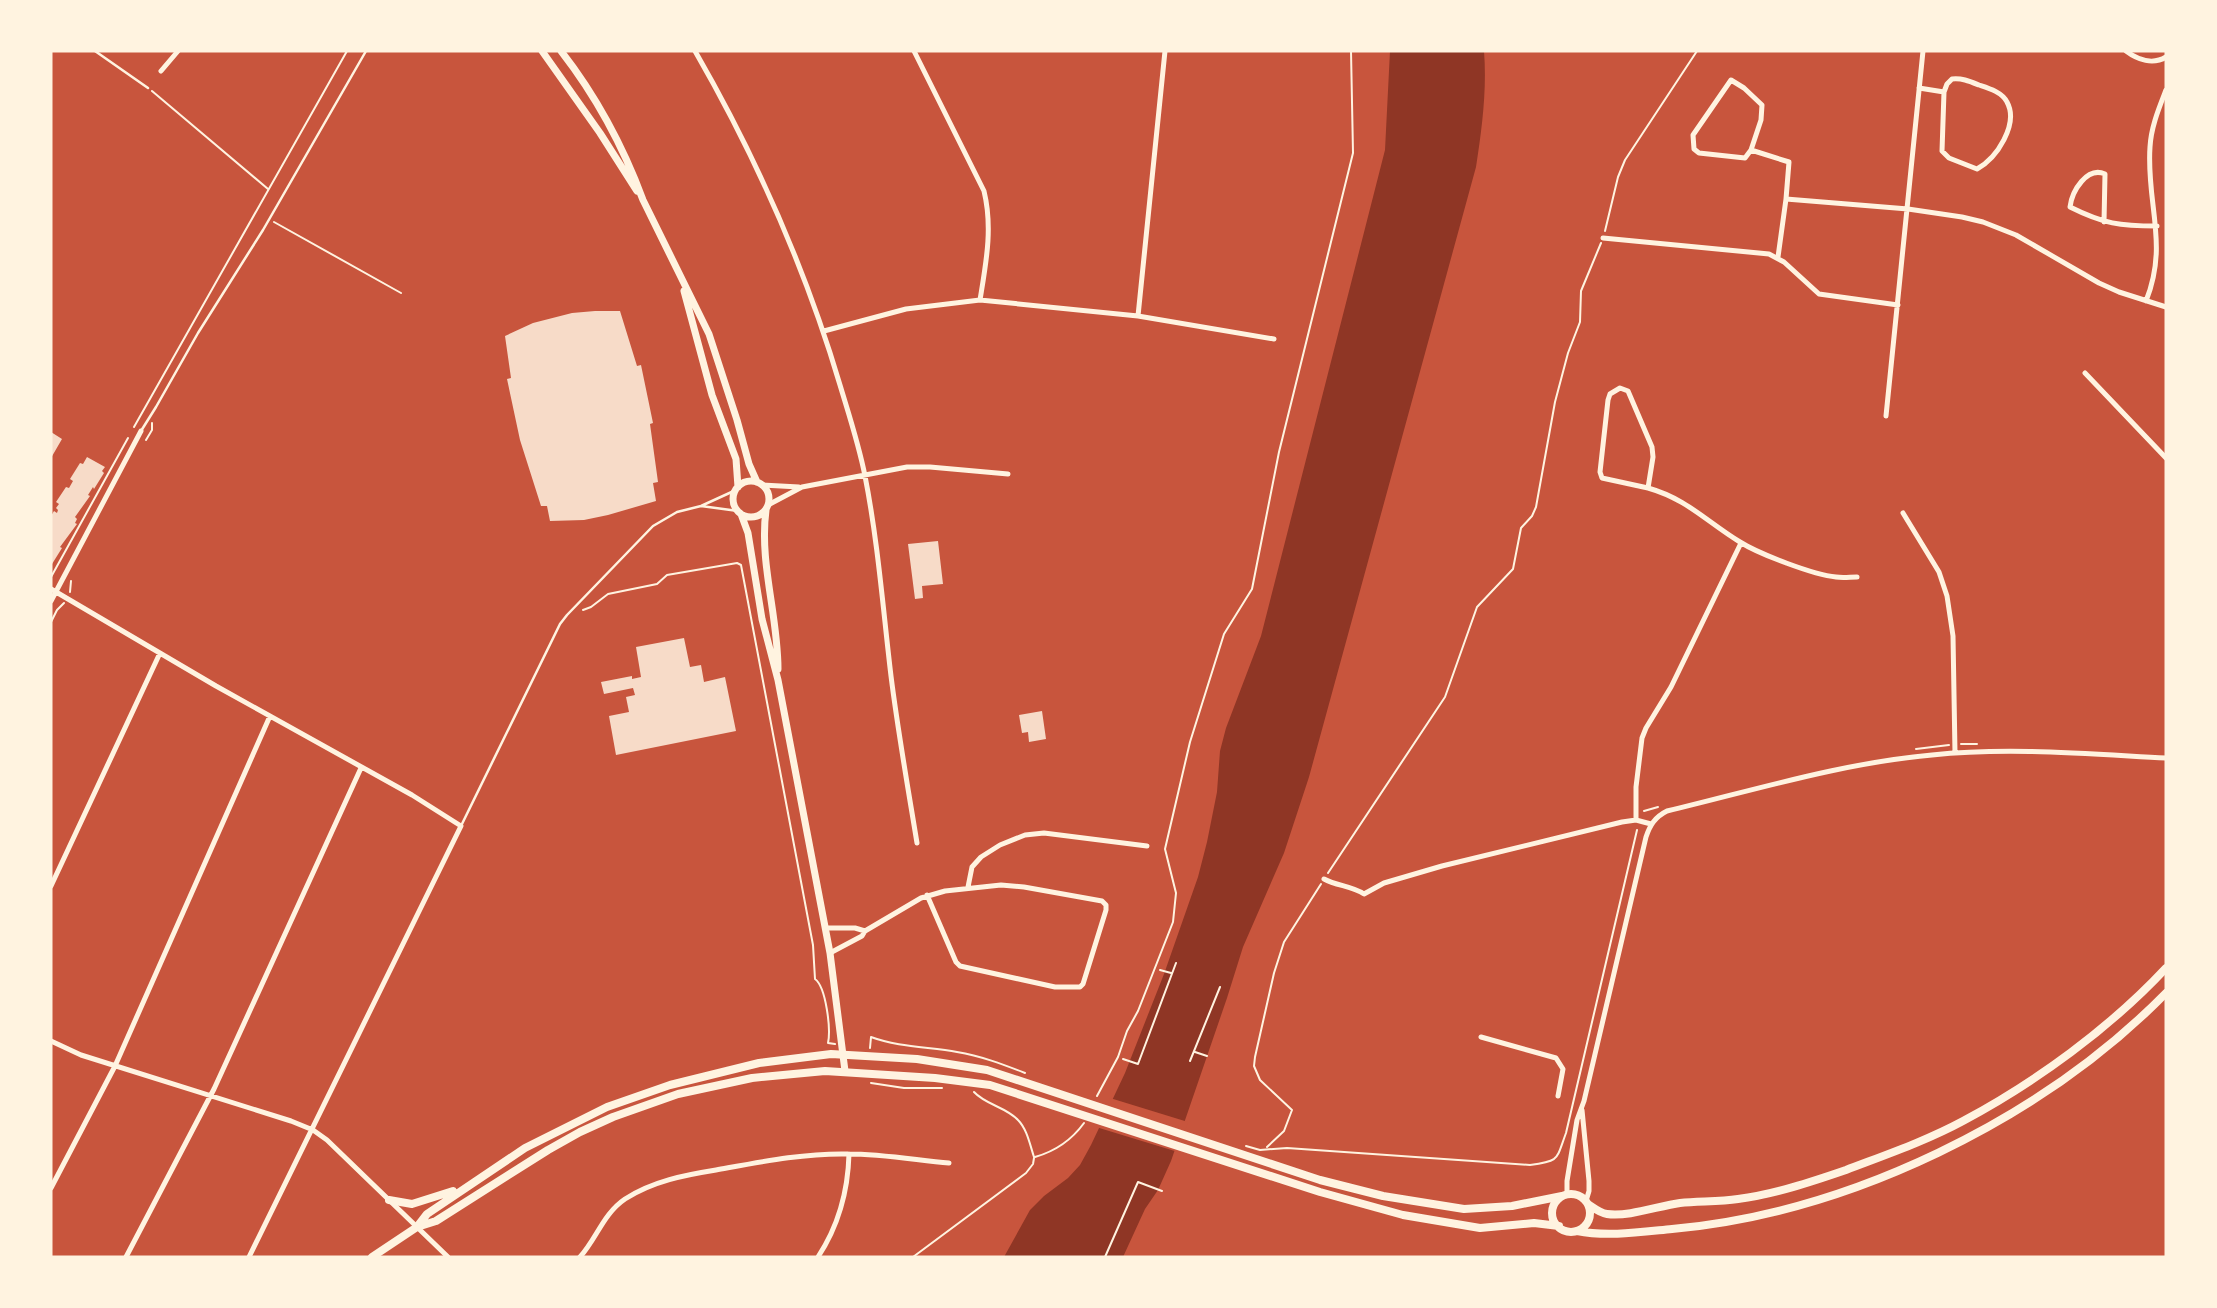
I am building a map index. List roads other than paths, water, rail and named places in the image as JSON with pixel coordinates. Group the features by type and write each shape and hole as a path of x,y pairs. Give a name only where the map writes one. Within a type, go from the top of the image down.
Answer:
{"main road":[{"path":"417,1227 427,1214 525,1147 607,1107 670,1085 759,1063 831,1054 843,1050 987,1070 1320,1180 1383,1196 1430,1204 1464,1209 1487,1208 1577,1195 1600,1212 1617,1214 1680,1203 1739,1199 1816,1180 1891,1154 1963,1121 2023,1084 2094,1034 2166,968"},
{"path":"1565,1195 1553,1208 1553,1218 1567,1231 1592,1234 1694,1227 1768,1213 1835,1193 1900,1169 1974,1136 2033,1101 2090,1060 2166,993"},
{"path":"372,1257 417,1227 436,1221 548,1150 613,1116 678,1094 752,1078 825,1071 935,1078 989,1085 1320,1192 1403,1215 1480,1228 1534,1223 1559,1226"},
{"path":"389,1200 409,1204 421,1203 469,1185"},
{"path":"1577,1231 1588,1222 1590,1213 1587,1202"}],"street":[{"path":"161,71 178,51"},
{"path":"542,51 643,200 709,334 749,464 769,494 764,546 778,644 778,680"},
{"path":"561,51 594,96 635,176 643,200"},
{"path":"695,51 730,112 772,197 797,258 824,331 865,474 898,725 918,843"},
{"path":"914,51 984,191 988,207 988,250 980,300"},
{"path":"1138,316 1165,51"},
{"path":"1886,416 1923,51"},
{"path":"2126,51 2147,61 2155,62 2166,58"},
{"path":"1951,79 1964,79 1997,93 2007,102 2010,120 2005,137 1991,157 1977,169 1949,158 1942,151 1944,92 1951,79"},
{"path":"1731,80 1762,104 1761,120 1751,150 1745,158 1699,153 1692,144 1693,135 1731,80"},
{"path":"1919,88 1944,92"},
{"path":"2146,301 2157,262 2157,226 2150,147 2166,90"},
{"path":"1751,150 1789,162 1778,257"},
{"path":"2104,222 2105,174 2094,172 2080,184 2070,207 2104,222 2121,226 2157,226"},
{"path":"1786,199 1908,209 1962,217 1998,226 2099,283 2166,307"},
{"path":"1603,238 1769,254 1778,257 1819,294 1898,305"},
{"path":"680,273 712,395 736,459 737,489 733,500 748,533 761,619 778,680 830,953 845,1071"},
{"path":"824,331 906,309 980,300 1138,316 1274,339"},
{"path":"2085,373 2166,458"},
{"path":"1648,488 1653,457 1651,447 1628,391 1620,388 1610,394 1608,400 1600,472 1602,478 1664,493 1681,501 1741,543 1801,568 1835,577 1857,577"},
{"path":"51,601 53,591 141,431"},
{"path":"737,489 748,481 802,487 907,467 1008,474"},
{"path":"739,512 753,517 760,515 767,507 802,487"},
{"path":"1903,513 1939,572 1947,596 1953,636 1955,753"},
{"path":"1637,820 1636,788 1642,738 1671,687 1741,543"},
{"path":"53,591 412,795 461,826 249,1257"},
{"path":"51,886 160,653"},
{"path":"51,1188 116,1066 270,716"},
{"path":"1565,1195 1577,1119 1582,1110 1646,837 1651,824 1659,815 1818,774 1877,762 1955,753 2021,752 2166,758"},
{"path":"126,1257 210,1095 361,768"},
{"path":"1324,879 1364,894 1384,883 1442,866 1622,822 1637,820 1651,824"},
{"path":"968,887 976,861 1000,845 1025,835 1044,833 1147,846"},
{"path":"830,953 927,895 968,887 1019,887 1102,901 1106,910 1080,987 1055,987 960,966 927,895"},
{"path":"825,928 855,928 865,931"},
{"path":"1481,1037 1556,1058 1563,1069 1558,1096"},
{"path":"51,1041 81,1055 313,1130 327,1140 448,1257"},
{"path":"1582,1110 1589,1181 1587,1202"},
{"path":"818,1257 841,1211 847,1187 849,1154"},
{"path":"580,1257 614,1208 657,1183 676,1177 804,1156 849,1154 949,1163"}],"lane":[{"path":"95,51 148,88"},
{"path":"141,431 269,219 366,51"},
{"path":"461,826 566,615 653,526 677,512 701,506 737,489"},
{"path":"701,506 739,512"}]}
